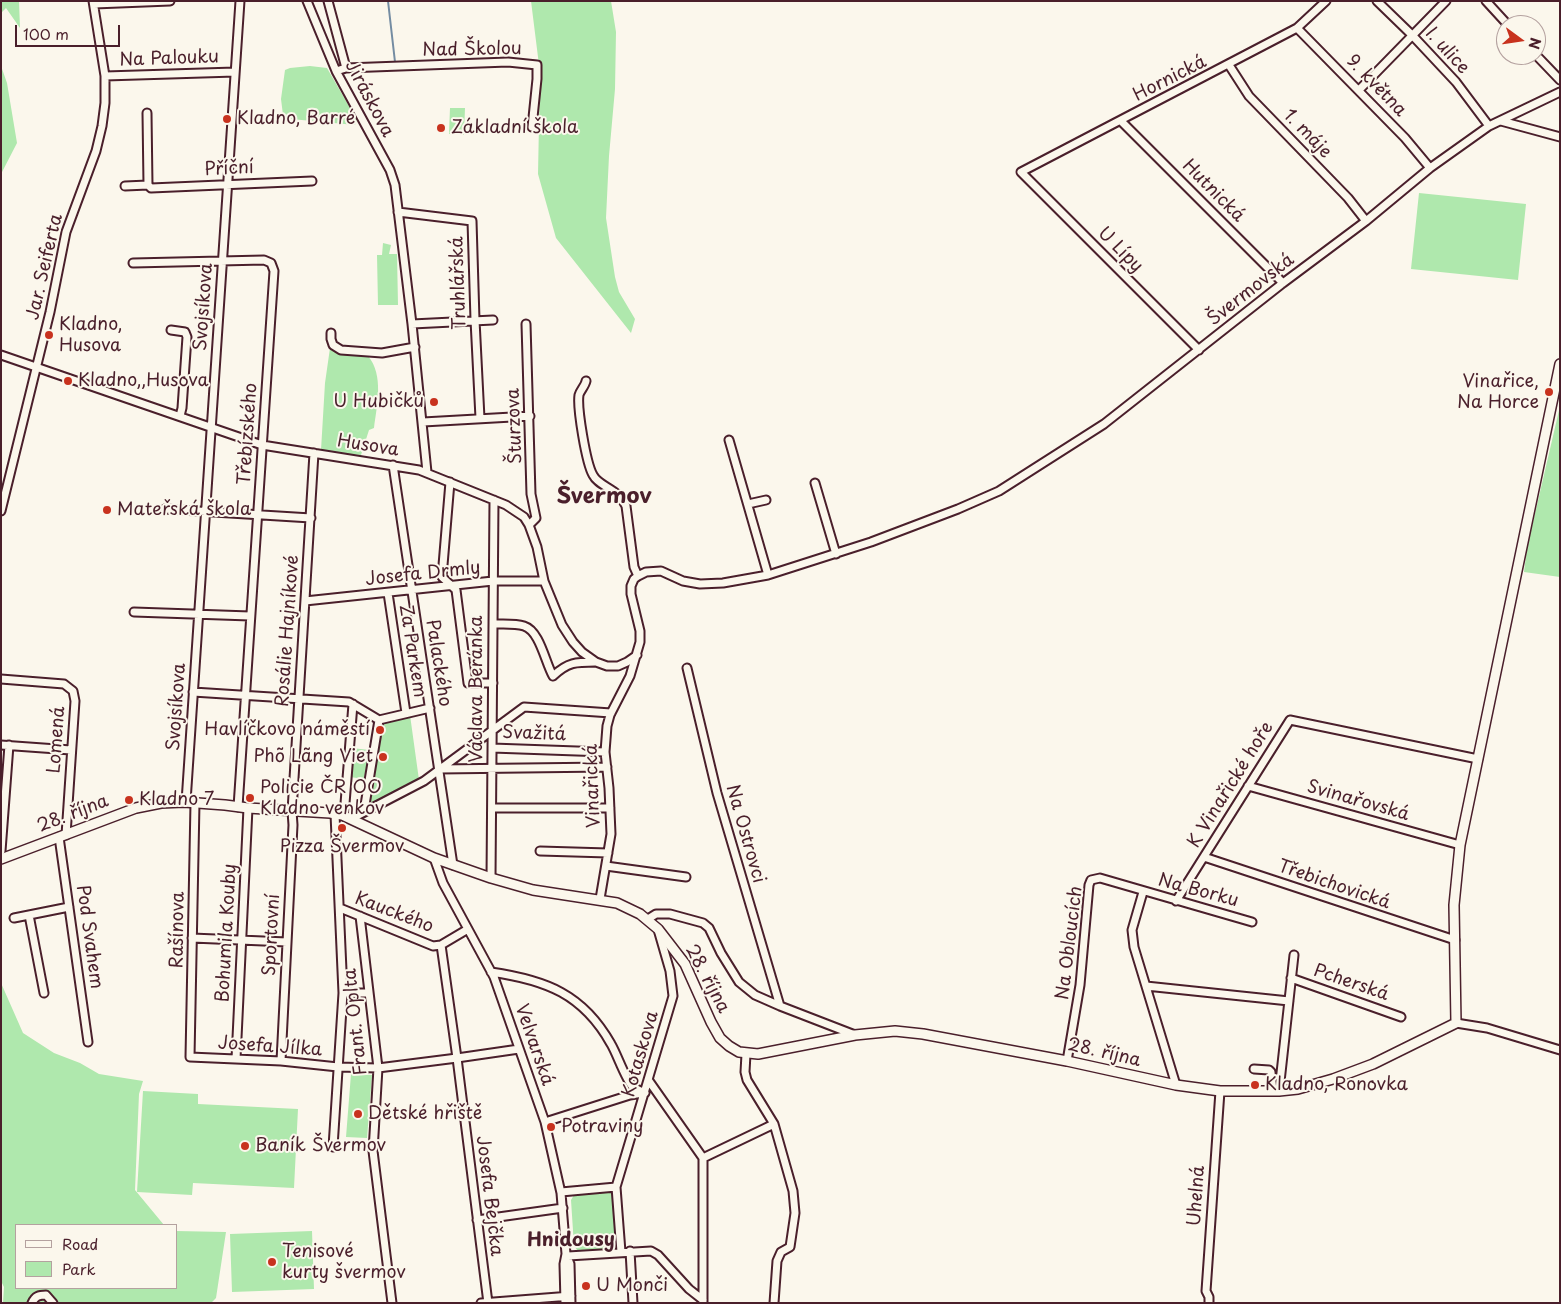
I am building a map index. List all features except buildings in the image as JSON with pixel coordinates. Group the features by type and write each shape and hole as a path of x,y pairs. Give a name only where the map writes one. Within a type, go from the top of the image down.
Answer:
{"main road":[{"path":"1456,1022 1454,889 1460,845 1560,364"},
{"name":"28. října","path":"1,859 143,806 163,803 190,803 344,816 434,858 491,878 533,890 617,903 633,909 648,919 658,929 684,964 720,1038 729,1046 746,1054 758,1054 855,1035 895,1031 923,1034 1067,1061 1176,1085 1220,1090 1276,1091 1298,1089 1333,1079 1373,1064 1456,1022"}],"street":[{"path":"94,3 170,1"},
{"name":"Svojsíkova","path":"190,803 198,614 240,1"},
{"name":"Jiráskova","path":"307,1 336,71 390,170 395,185 428,472"},
{"path":"328,1 346,68 336,71"},
{"name":"Hornická","path":"1021,172 1297,28 1326,1"},
{"name":"I. ulice","path":"1377,1 1456,82 1489,126"},
{"path":"1359,90 1446,1"},
{"path":"1486,1 1499,15"},
{"name":"Jar. Seiferta","path":"1,511 50,312 66,232 96,151 102,126 105,103 105,76 94,3"},
{"name":"9. května","path":"1297,28 1405,138 1430,168"},
{"name":"Nad Školou","path":"346,68 508,62 537,65 532,127"},
{"name":"1. máje","path":"1229,65 1249,96 1348,198 1366,221"},
{"path":"1546,65 1560,80"},
{"name":"Na Palouku","path":"105,76 235,72"},
{"name":"Švermovská","path":"836,554 958,509 998,491 1069,447 1104,424 1283,283 1366,221 1430,168 1489,126 1560,92"},
{"path":"147,113 148,185"},
{"name":"Hutnická","path":"1121,121 1283,283"},
{"path":"1501,121 1560,137"},
{"name":"U Lípy","path":"1021,172 1199,350"},
{"name":"Příční","path":"125,186 148,185 151,188 223,185 228,183 312,181"},
{"name":"Truhlářská","path":"398,212 472,221 480,418"},
{"name":"Třebízského","path":"222,262 267,261 271,263 274,271 244,695 238,807"},
{"path":"133,263 222,262"},
{"path":"412,324 493,320"},
{"name":"Šturzova","path":"526,324 531,494 536,518 530,525"},
{"path":"171,330 182,330 187,337 180,416"},
{"path":"331,333 333,345 341,350 382,353 414,347"},
{"name":"Husova","path":"1,354 262,445 428,472 494,500 515,511 530,525"},
{"path":"586,381 579,394 580,419 588,460 593,476 622,498 626,506 634,567 638,576 646,572 661,571 683,581 709,584 768,575 836,554 815,482"},
{"path":"423,422 530,416"},
{"path":"729,440 768,575"},
{"name":"Rosálie Hajníkové","path":"292,811 314,453"},
{"name":"Palackého","path":"393,465 453,865"},
{"path":"450,482 442,577 456,590 468,683 493,683"},
{"name":"Václava Beránka","path":"491,878 494,500"},
{"path":"748,504 766,500"},
{"path":"165,509 311,518"},
{"path":"530,525 544,581 562,625 578,647 596,662 607,666 618,666 637,655"},
{"name":"Vinařická","path":"600,900 610,834 610,808 605,752 607,726 611,713 630,676 640,642 640,631 631,594 631,586 634,579 638,576"},
{"name":"Josefa Drmly","path":"305,601 452,587 493,581 544,581"},
{"name":"Za Parkem","path":"388,593 406,713"},
{"path":"134,612 250,616"},
{"path":"493,624 520,625 529,628 538,639 553,676 568,664 596,662"},
{"name":"Na Ostrovci","path":"687,668 717,793 780,1006"},
{"name":"Lomená","path":"1,679 64,684 73,691 75,701 72,750 62,836"},
{"path":"194,692 349,702 379,720 430,708"},
{"name":"Kauckého","path":"353,704 344,816 340,908 433,946 440,945 468,929"},
{"path":"344,816 382,804 424,781 524,707 611,713"},
{"path":"364,811 379,720"},
{"name":"K Vinařické hoře","path":"1176,901 1290,720 1478,759"},
{"path":"1,851 5,745 72,750"},
{"name":"Svažitá","path":"492,748 605,752"},
{"path":"439,769 607,767"},
{"name":"Svinařovská","path":"1248,786 1460,845"},
{"name":"Rašínova","path":"190,803 192,938 190,1057"},
{"name":"Bohumila Kouby","path":"236,1059 248,808"},
{"path":"492,808 610,808"},
{"name":"Sportovní","path":"281,1061 293,825 292,811"},
{"name":"Pod Svahem","path":"62,836 69,907 88,1042"},
{"path":"540,851 608,853"},
{"name":"Třebichovická","path":"1204,857 1454,940"},
{"name":"Velvarská","path":"434,858 443,883 491,972 545,1122 561,1192 567,1255 570,1264 568,1300"},
{"path":"606,866 686,877"},
{"name":"Na Obloucích","path":"1067,1061 1080,986 1091,880 1100,878 1143,892"},
{"name":"Na Borku","path":"1176,1085 1134,947 1132,930 1143,892 1252,922"},
{"path":"14,918 69,907"},
{"path":"333,1147 343,992 340,908"},
{"path":"648,919 656,914 670,914 706,924 715,938 721,954 739,982 755,995 855,1035"},
{"path":"28,915 44,993"},
{"name":"Frant. Oplta","path":"360,916 378,1068 373,1151 392,1303"},
{"name":"Kotaskova","path":"616,1187 673,996 670,971 658,929"},
{"path":"192,938 287,942"},
{"name":"Josefa Bejčka","path":"440,945 457,1058 486,1302"},
{"path":"1276,1091 1294,955"},
{"path":"491,972 531,979 557,990 578,1004 602,1029 632,1087 645,1093"},
{"name":"Pcherská","path":"1291,978 1401,1017"},
{"path":"1146,986 1289,1001"},
{"path":"343,992 369,993"},
{"path":"1456,1022 1487,1028 1560,1050"},
{"name":"Josefa Jílka","path":"190,1057 378,1068 520,1049"},
{"path":"746,1054 745,1072 747,1080 774,1124 793,1190 795,1213 790,1247 781,1252 776,1261 774,1303"},
{"path":"1254,1069 1269,1070 1271,1072 1276,1091"},
{"path":"648,1081 703,1158 703,1301"},
{"name":"Uhelná","path":"1208,1303 1209,1297 1206,1291 1220,1090"},
{"path":"545,1122 633,1094 645,1093"},
{"path":"703,1158 774,1124"},
{"path":"561,1192 616,1187 621,1252"},
{"path":"476,1220 563,1208"},
{"path":"567,1255 647,1251 655,1253 703,1301"},
{"path":"630,1252 633,1303"},
{"path":"32,1303 34,1298 39,1295 46,1295 53,1303"},
{"path":"486,1302 568,1300"}],"green space":[{"path":"1,1 19,1 20,28 6,8 1,13"},
{"path":"531,1 611,1 616,32 615,89 606,218 619,292 635,319 631,333 556,238 538,174 540,73"},
{"path":"1,66 7,83 17,143 1,174"},
{"path":"310,66 327,68 357,120 355,125 291,119 283,115 281,99 285,70"},
{"path":"450,108 465,108 464,135 449,134"},
{"path":"1419,193 1526,204 1518,280 1411,269"},
{"path":"383,243 391,245 389,254 397,254 398,305 378,305 377,255 382,255"},
{"path":"330,348 343,354 368,356 376,372 378,400 374,428 369,430 361,455 321,450 325,383"},
{"path":"1560,406 1560,577 1524,572 1527,548"},
{"path":"410,715 419,780 370,805 383,723"},
{"path":"352,748 369,750 364,779 350,777"},
{"path":"1,983 23,1033 54,1053 80,1063 99,1074 143,1081 139,1094 135,1190 163,1224 15,1224 15,1289 178,1289 178,1231 226,1232 216,1298 211,1303 3,1303 4,1287 1,1281"},
{"name":"Dětské hřiště","path":"351,1074 372,1075 367,1138 346,1137"},
{"path":"143,1091 198,1094 198,1104 298,1109 294,1188 193,1183 192,1195 137,1192"},
{"path":"610,1190 614,1196 617,1244 614,1249 578,1251 574,1246 571,1200 574,1195"},
{"name":"Tenisové kurty švermov","path":"312,1231 314,1289 232,1292 230,1234"}],"waterway":[{"path":"388,1 395,62"}],"place":[{"name":"Kladno, Barré","path":"227,119"},
{"name":"Základní škola","path":"441,128"},
{"name":"Kladno, Husova","path":"49,335"},
{"name":"Kladno,,Husova","path":"68,381"},
{"name":"Vinařice, Na Horce","path":"1549,392"},
{"name":"U Hubičků","path":"434,402"},
{"name":"Mateřská škola","path":"107,510"},
{"name":"Havlíčkovo náměstí","path":"380,730"},
{"name":"Phõ Lãng Viet","path":"383,757"},
{"name":"Policie ČR OO Kladno venkov","path":"250,798"},
{"name":"Kladno 7","path":"129,800"},
{"name":"Pizza Švermov","path":"342,828"},
{"name":"Kladno, Ronovka","path":"1255,1085"},
{"name":"Dětské hřiště","path":"358,1114"},
{"name":"Potraviny","path":"551,1127"},
{"name":"Baník Švermov","path":"245,1146"},
{"name":"Tenisové kurty švermov","path":"272,1262"},
{"name":"U Monči","path":"586,1286"}],"district":[{"name":"Švermov","path":"604,497"},
{"name":"Hnidousy","path":"571,1241"}]}
